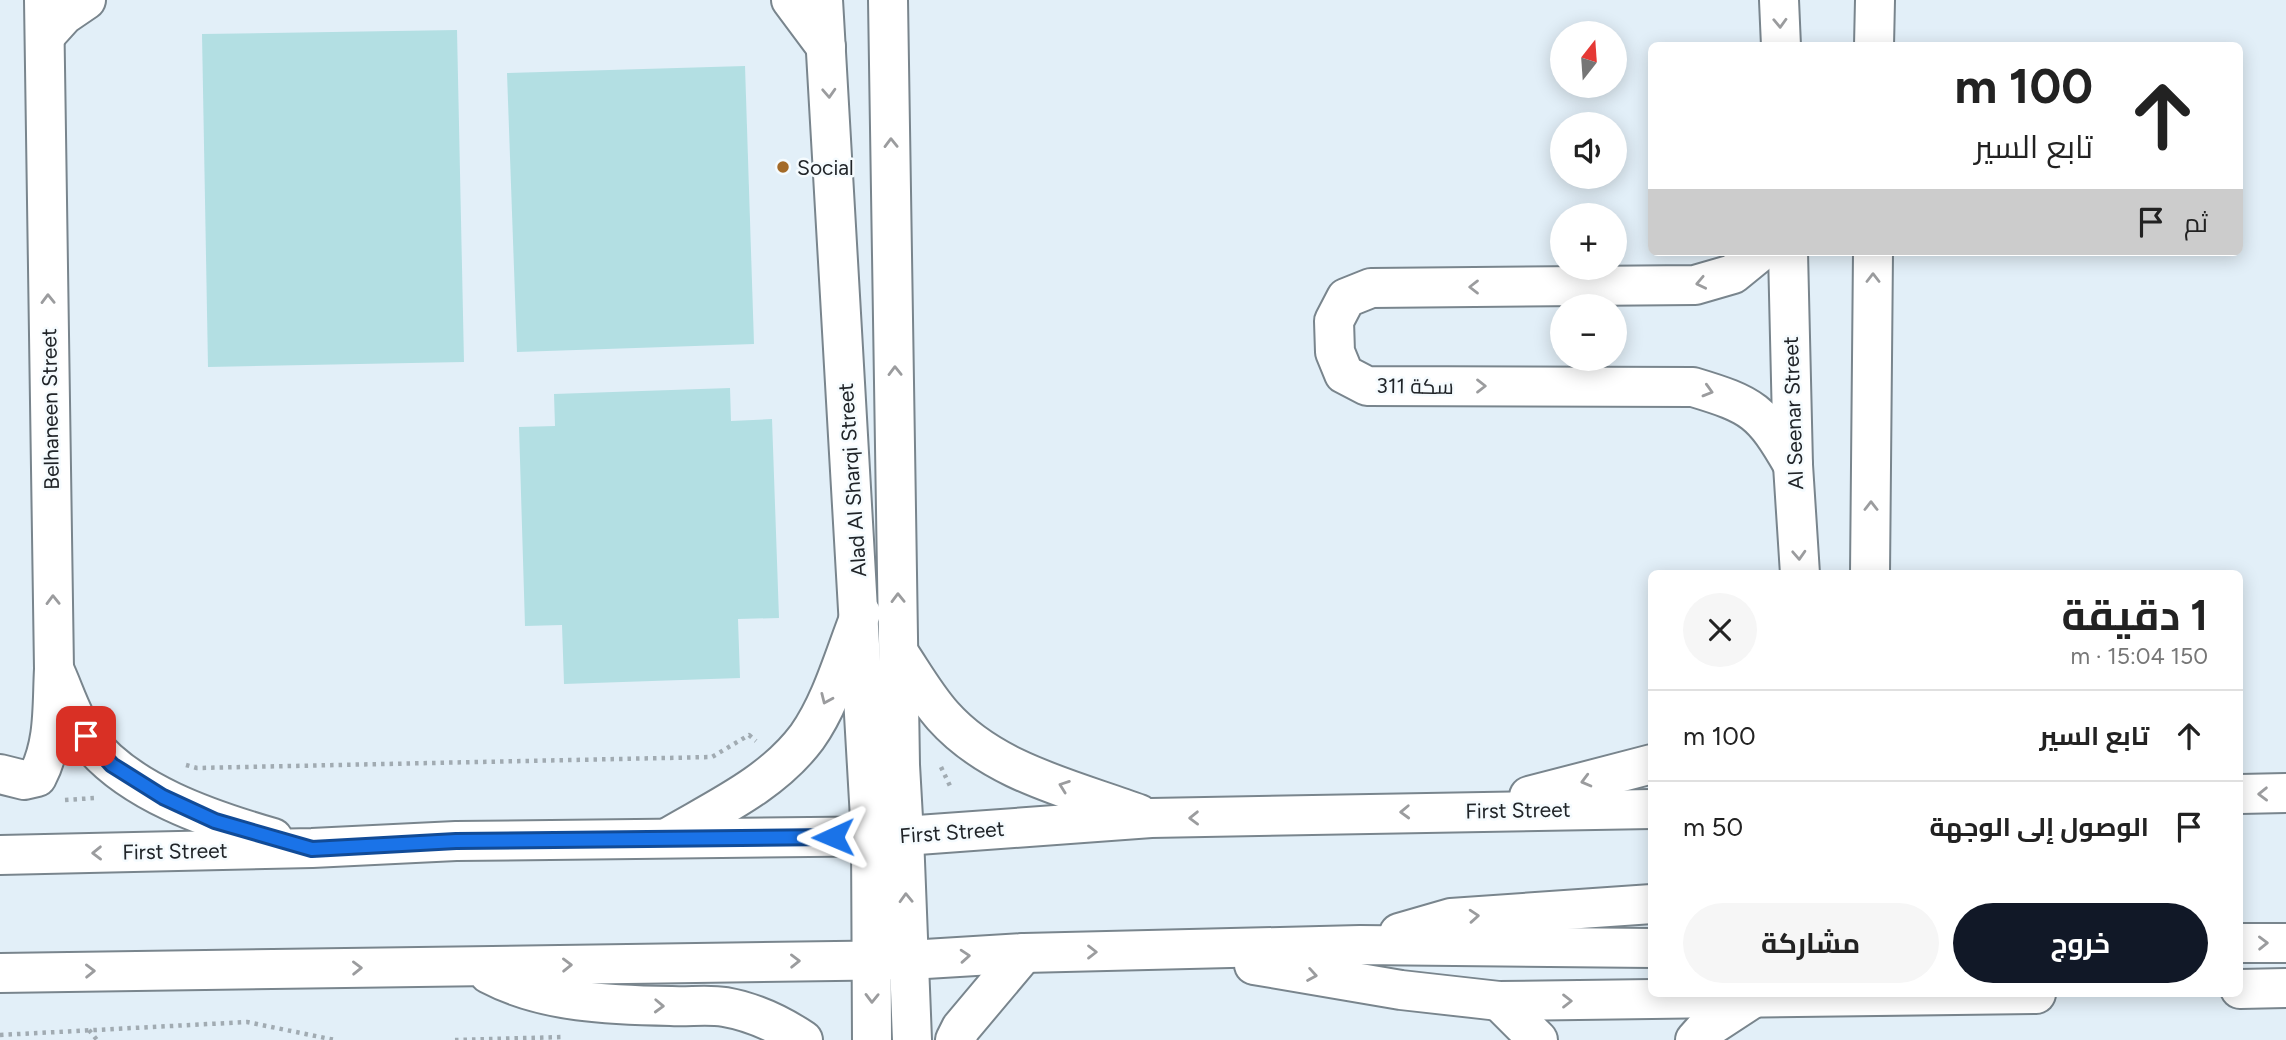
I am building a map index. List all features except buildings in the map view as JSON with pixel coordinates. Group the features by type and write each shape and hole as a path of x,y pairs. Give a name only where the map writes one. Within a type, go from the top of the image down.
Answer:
{"main road":[{"path":"44,18 64,15 86,0"},
{"path":"791,0 826,47"},
{"name":"Alad Al Sharqi Street","path":"823,0 860,613 888,836"},
{"path":"1779,0 1781,42"},
{"name":"Alad Al Sharqi Street","path":"891,960 888,836 900,653 896,9"},
{"name":"Belhaneen Street","path":"0,775 24,780 37,777 49,752 54,668 44,18"},
{"name":"سكة 311","path":"1755,256 1733,274 1695,285 1371,288 1346,298 1334,321 1335,352 1344,374 1367,386 1693,387 1736,400 1769,424 1793,465"},
{"name":"Al Seenar Street","path":"1788,256 1793,465 1800,570"},
{"path":"1870,570 1873,256"},
{"path":"665,839 758,785 785,763 808,736 826,700 860,613"},
{"path":"900,653 943,715 982,751 1013,768 1151,818"},
{"path":"54,668 86,736 112,765 163,797 215,821 312,849"},
{"path":"1473,810 1648,765"},
{"path":"2243,794 2286,793"},
{"name":"First Street","path":"0,855 312,849 456,841 888,836 1151,818 1473,810 1648,809"},
{"path":"1360,945 1451,918 1648,904"},
{"path":"2243,943 2286,943"},
{"path":"0,973 891,960 1024,953 1172,952 1360,945 1648,948"},
{"path":"1172,952 1401,990 1499,1001 1866,997"},
{"path":"955,1040 961,1028 1024,953"},
{"path":"872,1040 891,960"},
{"path":"891,960 912,1040"},
{"path":"475,966 507,984 552,996 625,1005 723,1007 769,1020 803,1040"},
{"path":"2259,988 2286,1009"},
{"path":"1695,1040 1703,1031 1752,999"},
{"path":"1499,1001 1538,1040"}],"path":[{"path":"52,800 104,798 148,758 197,768 712,757 749,735 785,763"},
{"path":"0,1034 247,1022 335,1040"},
{"path":"89,1030 97,1040"}],"place":[{"name":"Social","path":"783,167"}],"route":[{"path":"86,736 112,765 163,797 215,821 312,849 456,841 833,837"}]}
